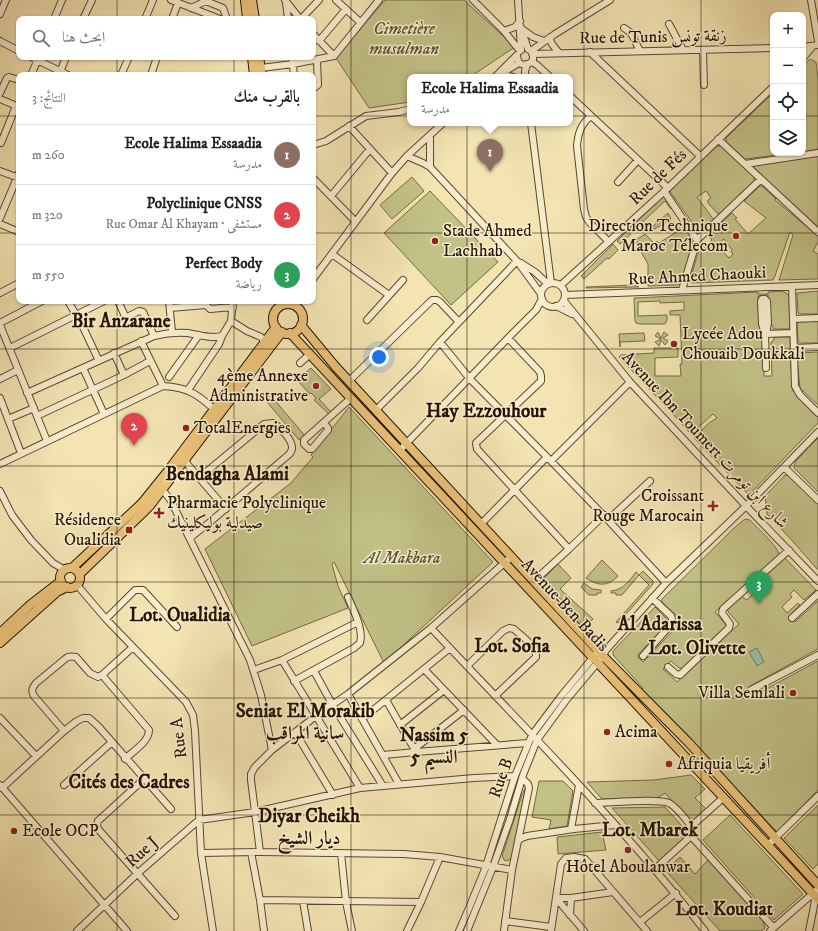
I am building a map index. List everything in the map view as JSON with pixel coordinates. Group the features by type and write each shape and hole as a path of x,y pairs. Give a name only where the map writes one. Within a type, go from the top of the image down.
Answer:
{"main road":[{"path":"245,0 247,16"},
{"path":"252,0 255,16"},
{"path":"252,60 254,72"},
{"path":"259,60 261,71"},
{"path":"64,584 61,575 142,503 185,460 265,342 283,331 298,329 301,325 302,316 300,310 295,304"},
{"path":"277,305 273,318 283,331"},
{"name":"Avenue Ben Badis","path":"301,325 327,358 534,581 724,797 816,894"},
{"path":"64,584 72,587 77,585 80,580 80,574 149,507 182,451 217,412 283,331"},
{"name":"Avenue Ben Badis","path":"283,331 310,354 504,562 689,743 818,885"},
{"path":"319,364 327,358"},
{"path":"69,569 76,570 80,574"},
{"path":"0,633 30,606 64,584"},
{"path":"0,643 64,584"}],"street":[{"path":"0,14 6,0"},
{"path":"55,16 62,0"},
{"path":"84,16 92,0"},
{"path":"146,16 153,0"},
{"path":"304,16 319,0"},
{"path":"336,0 361,23"},
{"path":"319,41 344,7 347,0"},
{"path":"261,71 334,56 379,0"},
{"path":"473,0 504,30 523,62 537,65 547,74"},
{"path":"501,74 533,58 521,25 518,0"},
{"path":"530,51 610,0"},
{"path":"811,0 818,41"},
{"path":"172,16 175,1 212,16"},
{"path":"191,8 206,1 223,8 225,16"},
{"path":"286,1 298,16"},
{"path":"286,1 288,16"},
{"path":"669,24 683,50"},
{"path":"504,30 521,25"},
{"path":"521,25 533,37 547,40 559,53"},
{"path":"521,25 519,34 523,62"},
{"path":"624,28 631,33 640,51"},
{"path":"316,38 334,56"},
{"path":"0,41 16,49"},
{"path":"806,55 815,46"},
{"name":"Rue de Tunis زنقة تونس","path":"523,62 530,51 559,53 770,48"},
{"path":"703,50 704,85"},
{"path":"590,52 700,156"},
{"path":"32,72 38,60"},
{"path":"40,60 58,72"},
{"path":"59,72 65,60"},
{"path":"122,72 127,60"},
{"path":"152,72 156,60"},
{"path":"292,60 294,72"},
{"path":"316,87 318,85 317,60"},
{"path":"0,93 7,78 9,77 16,79"},
{"name":"Rue de Fés","path":"558,289 770,90"},
{"path":"0,99 16,107"},
{"path":"573,99 638,160 666,189 697,240"},
{"path":"1,143 16,109"},
{"path":"316,145 326,141 366,116 407,110"},
{"path":"591,116 581,126 577,146 584,209 590,223 609,242"},
{"path":"0,124 7,127"},
{"path":"349,126 392,173"},
{"path":"316,275 392,173 407,156 440,126"},
{"path":"400,450 536,310 547,305 556,306 558,289 549,267 531,126"},
{"path":"430,136 430,167"},
{"path":"718,139 760,180 818,232"},
{"path":"331,196 370,149"},
{"path":"745,164 818,153"},
{"name":"Avenue Ibn Toumert شارع ابن تومرت","path":"407,156 430,167 517,261 547,305"},
{"path":"618,182 638,160"},
{"path":"0,171 16,175"},
{"path":"682,290 697,240 760,180"},
{"path":"0,218 16,181"},
{"path":"316,181 355,221"},
{"path":"0,224 16,231"},
{"path":"332,254 389,295"},
{"path":"376,410 418,368 440,342 517,261"},
{"name":"Avenue Ibn Toumert شارع ابن تومرت","path":"517,261 558,289 574,315 630,382 818,581"},
{"path":"367,320 403,280"},
{"path":"0,293 16,285"},
{"name":"Rue Ahmed Chaouki","path":"558,289 578,294 818,285"},
{"path":"792,286 795,386 800,396 818,413"},
{"path":"536,310 544,287 558,289"},
{"path":"349,381 432,300 437,300 440,302 459,322"},
{"path":"37,304 0,324 3,340 10,348 47,441"},
{"path":"70,304 83,327 99,361"},
{"path":"10,348 98,304"},
{"path":"119,304 125,316 127,317 138,311 143,312 154,336"},
{"path":"169,304 172,332"},
{"path":"170,308 199,304"},
{"path":"188,390 219,344 231,322 233,304 210,309 207,304"},
{"name":"Avenue Ibn Toumert شارع ابن تومرت","path":"556,306 574,315"},
{"path":"793,319 818,318"},
{"path":"231,322 261,337 265,342"},
{"path":"27,393 154,336 172,332 210,337 222,336"},
{"path":"766,368 766,334 793,333"},
{"path":"169,377 199,335"},
{"path":"508,338 540,372 542,378 537,386 476,445 482,454 569,549"},
{"path":"141,341 163,386"},
{"path":"440,342 470,379 606,517 666,583"},
{"path":"794,348 818,347"},
{"path":"114,353 124,375"},
{"path":"300,364 310,354"},
{"path":"37,416 92,391 150,361"},
{"path":"83,368 92,391 104,414"},
{"path":"0,379 18,370"},
{"path":"481,524 514,489 549,459 630,382"},
{"path":"0,464 163,386 180,387 188,390 217,412"},
{"path":"0,398 2,410 8,419 21,453"},
{"path":"324,423 351,398"},
{"path":"8,419 34,408"},
{"path":"190,538 226,509 290,453 292,448 291,442 274,423 264,424 200,477"},
{"path":"600,655 666,583 746,506 818,432"},
{"path":"182,451 185,460 226,509"},
{"path":"784,467 818,500"},
{"path":"534,581 606,517 650,481"},
{"path":"160,486 190,538 244,646 254,670 261,695 272,750"},
{"path":"0,491 12,515 31,540 52,563 69,569"},
{"path":"668,667 676,674 680,675 729,628 730,624 722,613 723,609 789,550"},
{"path":"260,852 251,780 251,774 259,762 272,750 332,704 348,694 430,628 511,557"},
{"name":"Rue A","path":"77,585 106,619 178,692 190,708 195,723 198,820 201,853 213,931"},
{"path":"106,619 135,590 139,589 143,590 177,628"},
{"path":"792,618 818,594"},
{"path":"294,681 354,648 360,643 361,635 358,622 348,597"},
{"path":"643,656 667,631 673,621 667,612 652,598"},
{"path":"254,670 282,660 358,622"},
{"path":"430,628 537,740 656,869 706,931"},
{"path":"467,666 507,629 514,629 535,650 536,657 495,696"},
{"path":"64,731 34,696 32,688 67,657 76,657 90,674 98,677 133,647"},
{"path":"362,719 450,648"},
{"name":"Rue B","path":"459,931 486,865 515,776 532,735 600,655"},
{"name":"Rue B","path":"467,931 493,867 510,819 522,778 537,740 600,655"},
{"path":"751,690 818,655"},
{"path":"282,660 360,788"},
{"path":"424,669 497,745"},
{"path":"314,671 332,704 383,786"},
{"path":"102,675 149,730 147,739 125,758"},
{"path":"400,725 444,690"},
{"path":"348,694 399,784"},
{"path":"386,700 415,750"},
{"path":"415,750 464,710"},
{"path":"0,718 36,756"},
{"path":"127,931 1,787 64,731 83,718 88,718 93,721 171,809"},
{"path":"295,732 333,795"},
{"path":"64,785 112,742"},
{"path":"383,755 415,750 528,744"},
{"path":"198,820 255,812 360,788 515,776"},
{"path":"504,931 512,870 529,788 528,784 522,778"},
{"path":"144,779 102,818 97,825 98,829 175,916"},
{"path":"571,829 579,786"},
{"path":"768,845 818,796"},
{"path":"656,869 691,836 692,827 694,824 724,797"},
{"path":"595,803 668,802 674,806 692,827"},
{"name":"Rue J","path":"77,931 138,873 198,820"},
{"path":"519,840 527,836 571,829 615,825"},
{"path":"691,836 772,929 816,894"},
{"path":"251,852 264,931"},
{"path":"201,853 260,852 401,854 440,857 512,870"},
{"path":"341,853 346,902 352,931"},
{"path":"407,931 440,857"},
{"path":"505,921 551,929 561,864 566,858 580,857 585,860 647,931"},
{"path":"556,898 571,898 613,892"},
{"path":"640,922 676,893"},
{"path":"809,931 816,894"},
{"path":"556,898 584,931"},
{"path":"570,915 571,898"},
{"path":"260,900 421,902"},
{"path":"304,901 308,931"}],"green space":[{"name":"Cimetière musulman","path":"385,0 464,0 515,47 474,74 407,74 407,102 369,108 336,58"},
{"path":"810,59 816,62 818,78 818,149 806,151 806,84 806,63"},
{"path":"770,96 770,156 745,159 726,142 726,138"},
{"path":"717,146 722,146 754,176 754,182 721,214 717,213 708,203 708,200 711,198 706,191 697,197 714,220 699,232 670,190"},
{"path":"818,156 818,227 753,167 755,165"},
{"path":"412,177 424,191 392,219 380,205"},
{"path":"760,186 762,186 776,199 775,200 818,236 818,242 813,251 818,254 818,279 779,280 793,235 790,232 773,280 692,283 690,279 701,244 705,247 712,240 708,235 732,213 737,218 735,219 748,234 766,218 744,201","holes":["724,239 732,250 731,252 733,254 729,258 717,245"]},
{"name":"Stade Ahmed Lachhab","path":"430,191 498,262 451,305 384,233"},
{"path":"664,196 672,207 671,209 665,201 633,231 630,228"},
{"path":"668,213 671,219 653,230 651,228"},
{"path":"679,218 694,240 681,283 678,285 648,286 648,264 636,243 638,242 636,240 645,234 654,243 657,241 659,243 681,229 678,225 682,223"},
{"path":"627,231 631,234 620,244 617,241"},
{"path":"613,244 618,250 584,279 581,276"},
{"path":"634,285 639,287 586,288 586,287"},
{"path":"818,291 818,314 798,313 797,293"},
{"path":"758,292 758,294 768,294 768,292 785,292 789,296 790,329 773,329 773,326 770,324 768,295 758,296 759,322 763,333 764,376 772,376 771,342 774,340 774,337 790,337 792,388 793,391 818,415 818,423 751,493 748,494 694,438 709,423 717,418 713,414 691,434 672,413 676,409 673,405 668,409 619,357 621,355 654,353 654,348 678,348 678,357 655,358 655,376 681,376 680,315 670,315 670,311 684,310 684,302 638,302 638,316 667,315 665,324 639,324 635,321 634,298"},
{"path":"818,320 818,343 799,343 797,322"},
{"path":"658,332 661,338 664,332 668,335 663,338 668,341 665,345 661,340 659,346 655,342 661,339 655,336"},
{"path":"644,333 645,341 620,342 620,347 619,334"},
{"path":"818,352 818,405 800,388 797,359 801,353"},
{"path":"311,368 331,389 319,399 330,411 332,411 329,414 314,400 316,398 311,393 310,394 297,380"},
{"path":"267,391 305,436 299,440 262,396"},
{"name":"Al Makbara","path":"349,407 493,562 384,663 334,562 332,564 338,586 348,608 252,646 205,549 291,483 313,457 311,455"},
{"path":"818,438 818,492 794,468 795,462"},
{"path":"785,475 790,476 818,503 818,570 767,514 765,496"},
{"path":"745,519 750,520 767,537 778,551 779,555 715,612 728,627 684,668 679,668 671,661 663,669 677,682 739,624 727,609 741,596 747,600 757,590 754,587 755,583 785,558 816,590 804,600 794,590 790,594 792,597 782,607 787,613 798,603 800,605 790,615 795,622 818,601 818,649 750,686 753,696 818,661 818,790 777,832 646,694 644,696 640,692 643,688 613,655 613,651 655,607 670,622 650,647 647,645 637,656 643,662 682,621 662,602 662,599"},
{"path":"602,560 618,576 607,584 595,583 586,578"},
{"path":"558,564 571,578 560,589 593,619 585,627 543,579"},
{"path":"643,571 653,581 653,584 618,623 616,622 649,585 639,575"},
{"path":"636,572 639,575 622,595 611,593 611,591 619,589 631,579"},
{"path":"584,583 592,589 601,590 601,593 597,593 597,595 589,595 581,587"},
{"path":"691,775 705,789 695,798 706,809 691,823 665,793 655,798 604,799 601,798 587,782 654,780"},
{"path":"539,781 563,781 573,791 567,826 549,829 551,820 532,817"},
{"path":"526,786 513,852 511,859 506,861 502,856"},
{"path":"818,805 818,864 813,869 784,838"},
{"path":"665,807 690,835 660,862 612,808"},
{"path":"730,815 803,894 774,920 703,840"},
{"path":"602,832 606,850 558,854 557,837"},
{"path":"680,857 695,874 708,860 763,921 765,928 761,931 720,931 667,872 667,869"}],"shaded area":[{"path":"757,648 764,662 757,666 749,652"}],"place":[{"name":"Ecole Halima Essaadia","path":"490,172"},
{"name":"Direction Technique Maroc Télecom","path":"736,236"},
{"name":"Stade Ahmed Lachhab","path":"435,241"},
{"name":"Lycée Adou Chouaib Doukkali","path":"674,344"},
{"name":"4ème Annexe Administrative","path":"316,386"},
{"name":"TotalEnergies","path":"186,428"},
{"name":"Polyclinique CNSS","path":"134,446"},
{"name":"Croissant Rouge Marocain","path":"713,506"},
{"name":"Pharmacie Polyclinique صيدلية بوليكلينيك","path":"159,513"},
{"name":"Résidence Oualidia","path":"129,530"},
{"name":"Perfect Body","path":"759,604"},
{"name":"Villa Semlali","path":"793,693"},
{"name":"Acima","path":"607,732"},
{"name":"Afriquia أفريقيا","path":"669,764"},
{"name":"Ecole OCP","path":"14,831"},
{"name":"Hôtel Aboulanwar","path":"628,850"}],"district":[{"name":"Bir Anzarane","path":"121,321"},
{"name":"Hay Ezzouhour","path":"486,411"},
{"name":"Bendagha Alami","path":"227,474"},
{"name":"Lot. Oualidia","path":"180,615"},
{"name":"Al Adarissa","path":"660,624"},
{"name":"Lot. Sofia","path":"512,646"},
{"name":"Lot. Olivette","path":"697,648"},
{"name":"Seniat El Morakib سانية المراقب","path":"305,722"},
{"name":"Nassim 5 النسيم 5","path":"434,746"},
{"name":"Cités des Cadres","path":"129,782"},
{"name":"Diyar Cheikh ديار الشيخ","path":"309,827"},
{"name":"Lot. Mbarek","path":"650,830"},
{"name":"Lot. Koudiat","path":"724,909"}]}
